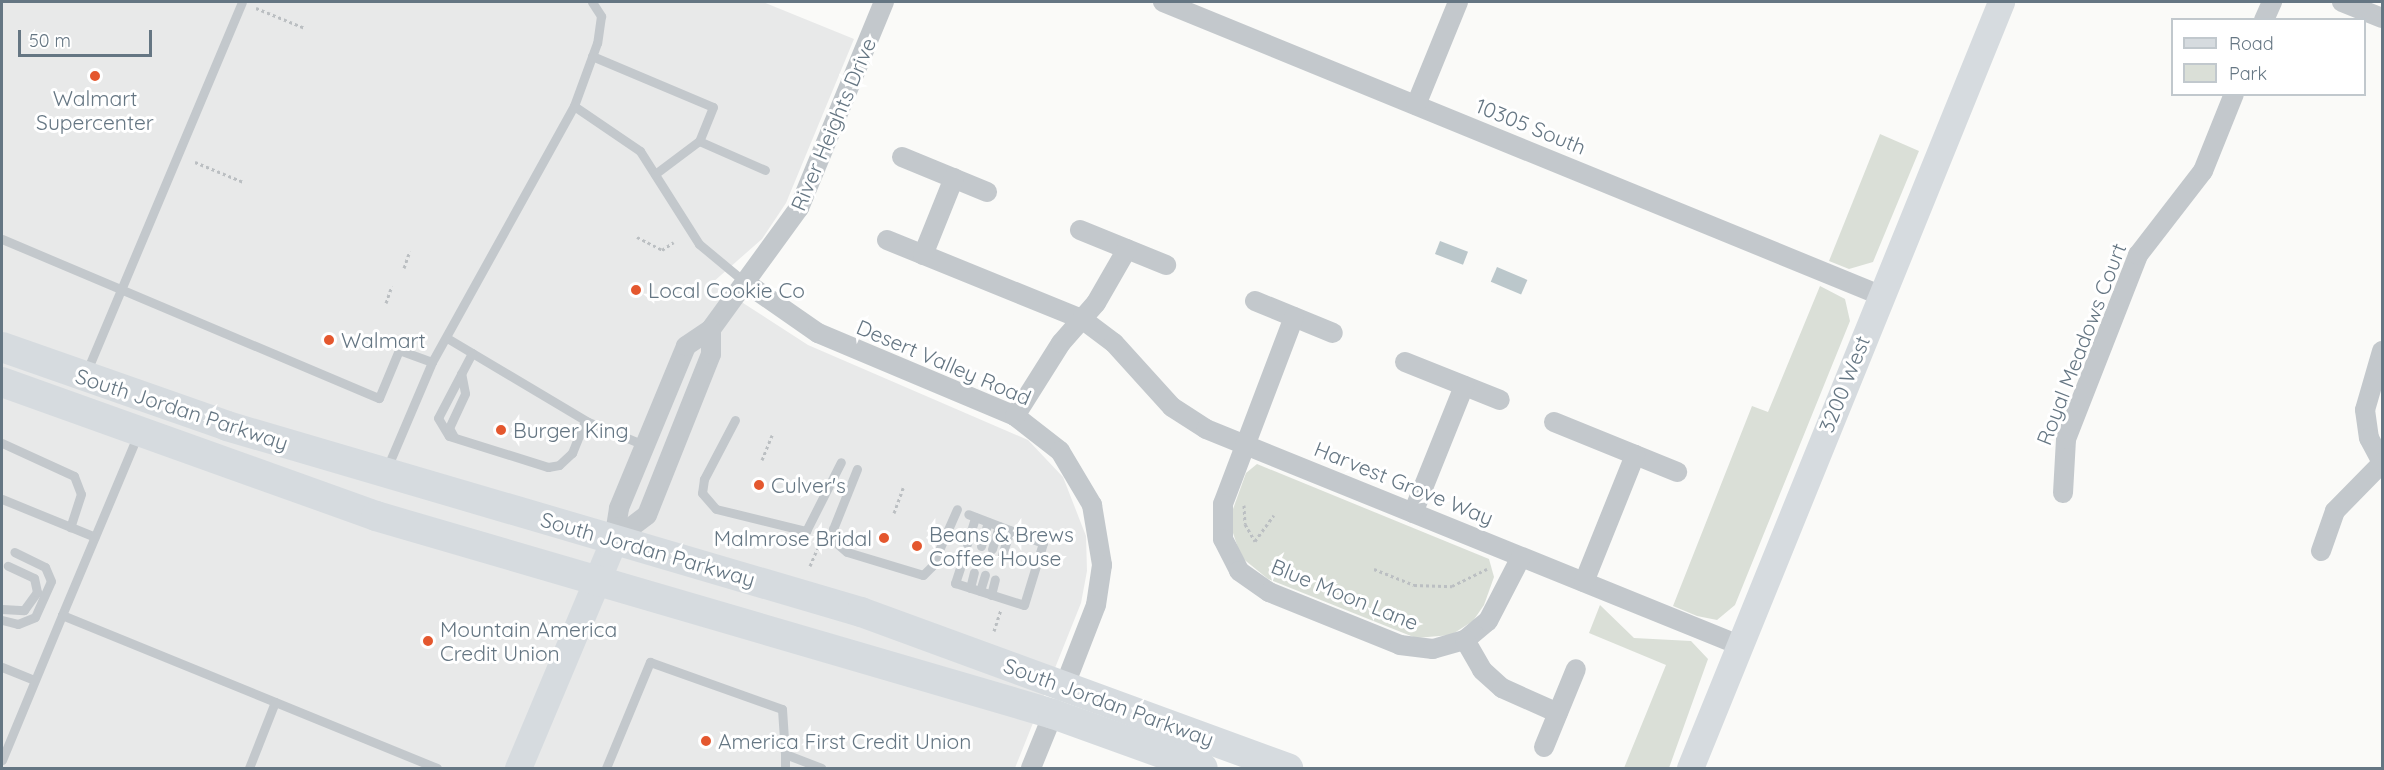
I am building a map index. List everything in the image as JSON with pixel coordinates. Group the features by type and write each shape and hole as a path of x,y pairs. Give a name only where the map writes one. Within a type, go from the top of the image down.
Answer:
{"main road":[{"name":"South Jordan Parkway","path":"2,347 83,378 385,473 861,612 1288,768"},
{"name":"South Jordan Parkway","path":"2,382 341,505 1053,714 1203,768"}],"street":[{"name":"River Heights Drive","path":"518,768 614,540 619,508 686,346 711,329 746,282 808,190 884,2"},
{"name":"10305 South","path":"1163,2 1880,295"},
{"path":"1416,105 1458,2"},
{"name":"3200 West","path":"1690,768 1880,295 2001,2"},
{"path":"2265,18 2272,2"},
{"path":"2342,2 2382,18"},
{"name":"Royal Meadows Court","path":"2063,493 2066,439 2138,255 2203,171 2233,96"},
{"path":"902,157 987,192"},
{"path":"923,255 954,178"},
{"path":"1080,230 1166,265"},
{"name":"Harvest Grove Way","path":"886,240 1082,319 1114,343 1172,408 1242,443 1739,645"},
{"path":"1015,416 1127,249"},
{"name":"Desert Valley Road","path":"746,282 818,333 1015,416 1045,437 1073,468 1098,524 1100,585 1065,686"},
{"path":"1256,301 1333,333"},
{"name":"Blue Moon Lane","path":"1294,317 1242,443 1221,527 1232,561 1248,579 1400,645 1433,649 1465,640"},
{"name":"River Heights Drive","path":"614,540 647,515 711,354 711,329"},
{"path":"2321,551 2335,511 2382,462 2369,438 2365,410 2382,351"},
{"path":"1405,362 1500,400"},
{"path":"1413,513 1464,386"},
{"path":"1554,422 1677,472"},
{"path":"1584,582 1635,455"},
{"path":"1521,557 1496,610 1465,640 1482,670 1502,688 1557,713"},
{"path":"1544,747 1576,669"},
{"path":"1031,768 1053,714"}],"lane":[{"path":"83,378 125,287 242,2"},
{"path":"385,473 432,362 574,106 592,56 601,16 592,2"},
{"path":"592,56 713,107 699,141 655,174"},
{"path":"574,106 640,151 699,244 746,282"},
{"path":"699,141 765,170"},
{"path":"2,239 125,287 379,398 399,350 432,362"},
{"path":"447,338 585,420 644,445"},
{"path":"472,353 438,418 440,428 455,438 548,467 559,465 572,453 585,420"},
{"path":"455,438 449,428 465,393 461,373"},
{"path":"735,420 704,479 702,493 716,509 806,531 841,462"},
{"path":"2,760 139,431"},
{"path":"2,443 74,476 81,494 70,527"},
{"path":"857,469 833,529 833,540 847,552 923,575 932,566 957,509"},
{"path":"2,499 95,537"},
{"path":"960,568 956,583 1024,605 1043,543 972,515 967,544"},
{"path":"981,546 988,522"},
{"path":"992,549 999,526"},
{"path":"1002,555 1010,530"},
{"path":"3,616 18,624 35,617 51,581 45,567 14,552"},
{"path":"3,616 24,610 37,592 34,578 8,566"},
{"path":"970,588 974,572"},
{"path":"980,591 984,575"},
{"path":"991,595 995,579"},
{"path":"62,615 437,768"},
{"path":"606,768 650,662 782,710 785,768"},
{"path":"2,667 34,680"},
{"path":"249,768 275,702"},
{"path":"785,754 821,768"}],"path":[{"path":"256,8 305,28"},
{"path":"195,162 243,182"},
{"path":"637,237 662,250 674,242"},
{"path":"404,268 410,251"},
{"path":"386,303 392,286"},
{"path":"762,460 772,435"},
{"path":"894,513 903,488"},
{"path":"1246,497 1245,524 1255,541 1274,515"},
{"path":"1374,569 1414,585 1452,586 1487,569"},
{"path":"994,631 1001,609"}],"shaded area":[{"path":"2,2 763,2 854,39 786,203 762,239 712,283 808,345 1028,440 1063,477 1086,536 1087,571 1081,603 1015,768 2,768"},
{"path":"1440,241 1468,252 1463,265 1435,254"},
{"path":"1497,267 1527,280 1521,295 1491,282"}],"green space":[{"path":"1880,134 1919,151 1873,262 1849,269 1829,261"},
{"path":"1820,286 1845,299 1850,321 1735,605 1717,620 1697,616 1673,606 1752,406 1768,412"},
{"path":"1257,464 1489,559 1494,577 1484,605 1473,621 1451,635 1416,638 1268,579 1241,557 1233,533 1233,509 1246,473"},
{"path":"1600,605 1634,638 1691,641 1708,659 1669,768 1624,768 1666,665 1589,633"}],"place":[{"name":"Walmart Supercenter","path":"95,76"},
{"name":"Local Cookie Co","path":"636,290"},
{"name":"Walmart","path":"329,340"},
{"name":"Burger King","path":"501,430"},
{"name":"Culver's","path":"759,485"},
{"name":"Malmrose Bridal","path":"884,538"},
{"name":"Beans & Brews Coffee House","path":"917,546"},
{"name":"Mountain America Credit Union","path":"428,641"},
{"name":"America First Credit Union","path":"706,741"}]}
